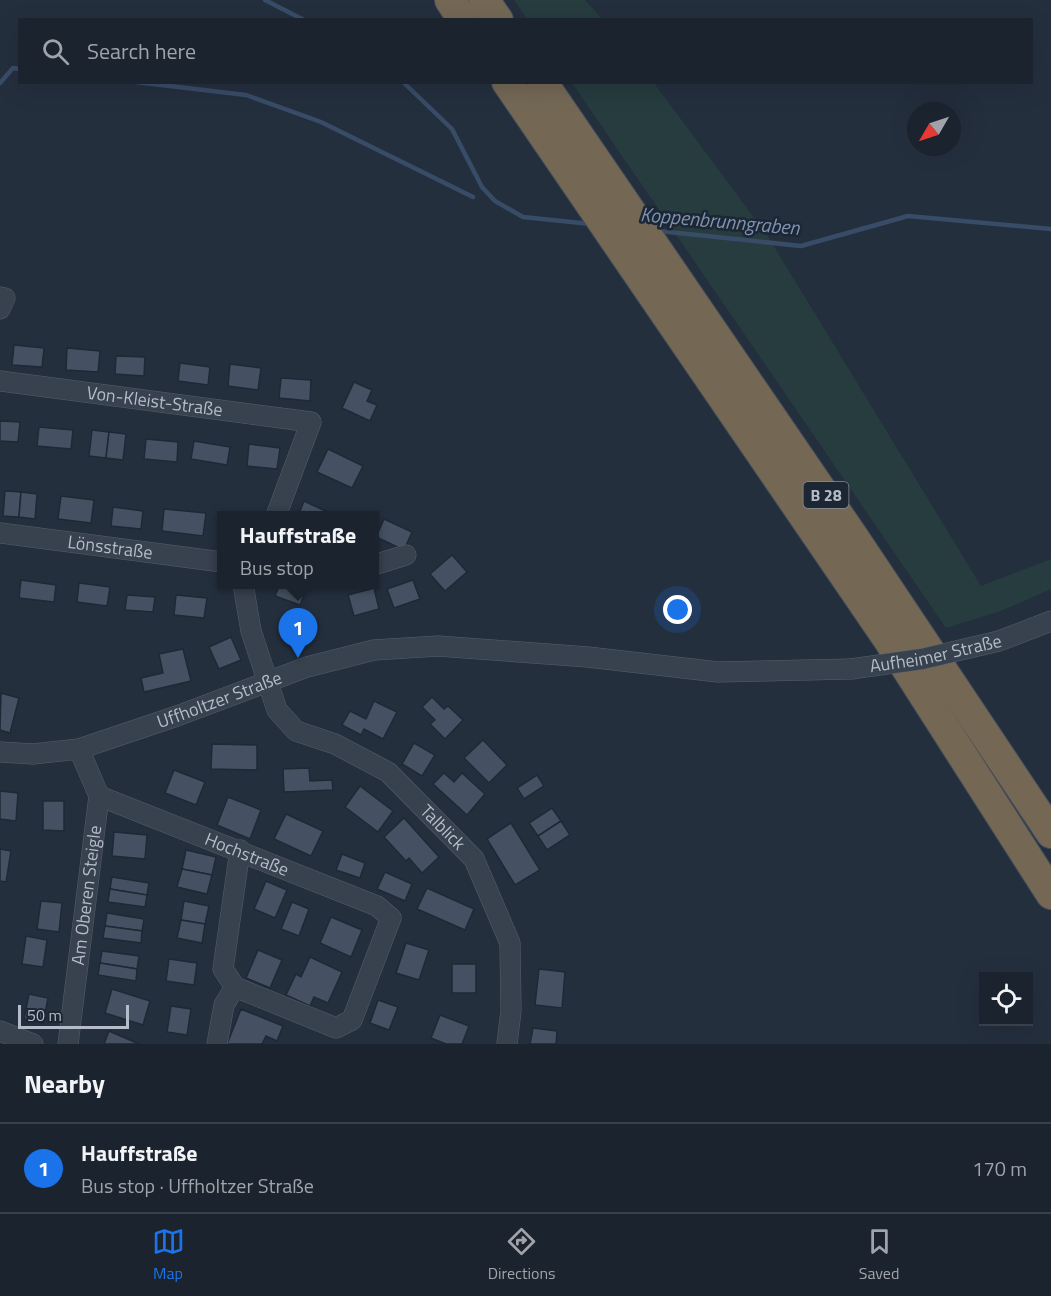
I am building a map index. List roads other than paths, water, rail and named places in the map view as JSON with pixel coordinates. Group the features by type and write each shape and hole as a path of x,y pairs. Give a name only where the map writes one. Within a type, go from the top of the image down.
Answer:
{"highway":[{"path":"450,0 462,18"},
{"path":"484,0 497,18"},
{"name":"B 28","path":"508,84 888,639 1051,894"},
{"name":"B 28","path":"543,84 854,538 1051,833"}],"street":[{"name":"Von-Kleist-Straße","path":"0,381 311,422 278,511"},
{"name":"Lönsstraße","path":"0,533 217,561"},
{"path":"379,564 406,555"},
{"name":"Talblick","path":"244,589 251,631 277,710 296,731 335,744 388,772 474,859 510,943 511,1011 507,1044"},
{"name":"Aufheimer Straße","path":"438,646 588,657 718,672 851,669 922,659 999,641 1051,621"},
{"name":"Uffholtzer Straße","path":"0,752 33,754 79,749 177,716 266,680 313,665 374,650 438,646"},
{"path":"79,749 99,796"},
{"name":"Hochstraße","path":"99,796 377,906 391,918 352,1020 336,1028 235,987"},
{"name":"Am Oberen Steigle","path":"68,1044 99,796"},
{"path":"217,1044 224,1005 235,987 224,969 240,850"},
{"path":"0,1031 33,1044"}],"waterway":[{"path":"265,0 300,18"},
{"path":"0,83 13,68 18,69"},
{"path":"153,84 246,95 321,122 473,197"},
{"path":"405,84 452,129 482,187 495,201 523,217 591,224"},
{"name":"Koppenbrunngraben","path":"659,231 801,246 908,216 1051,229"}],"place":[{"name":"Hauffstraße","path":"298,658"}]}
